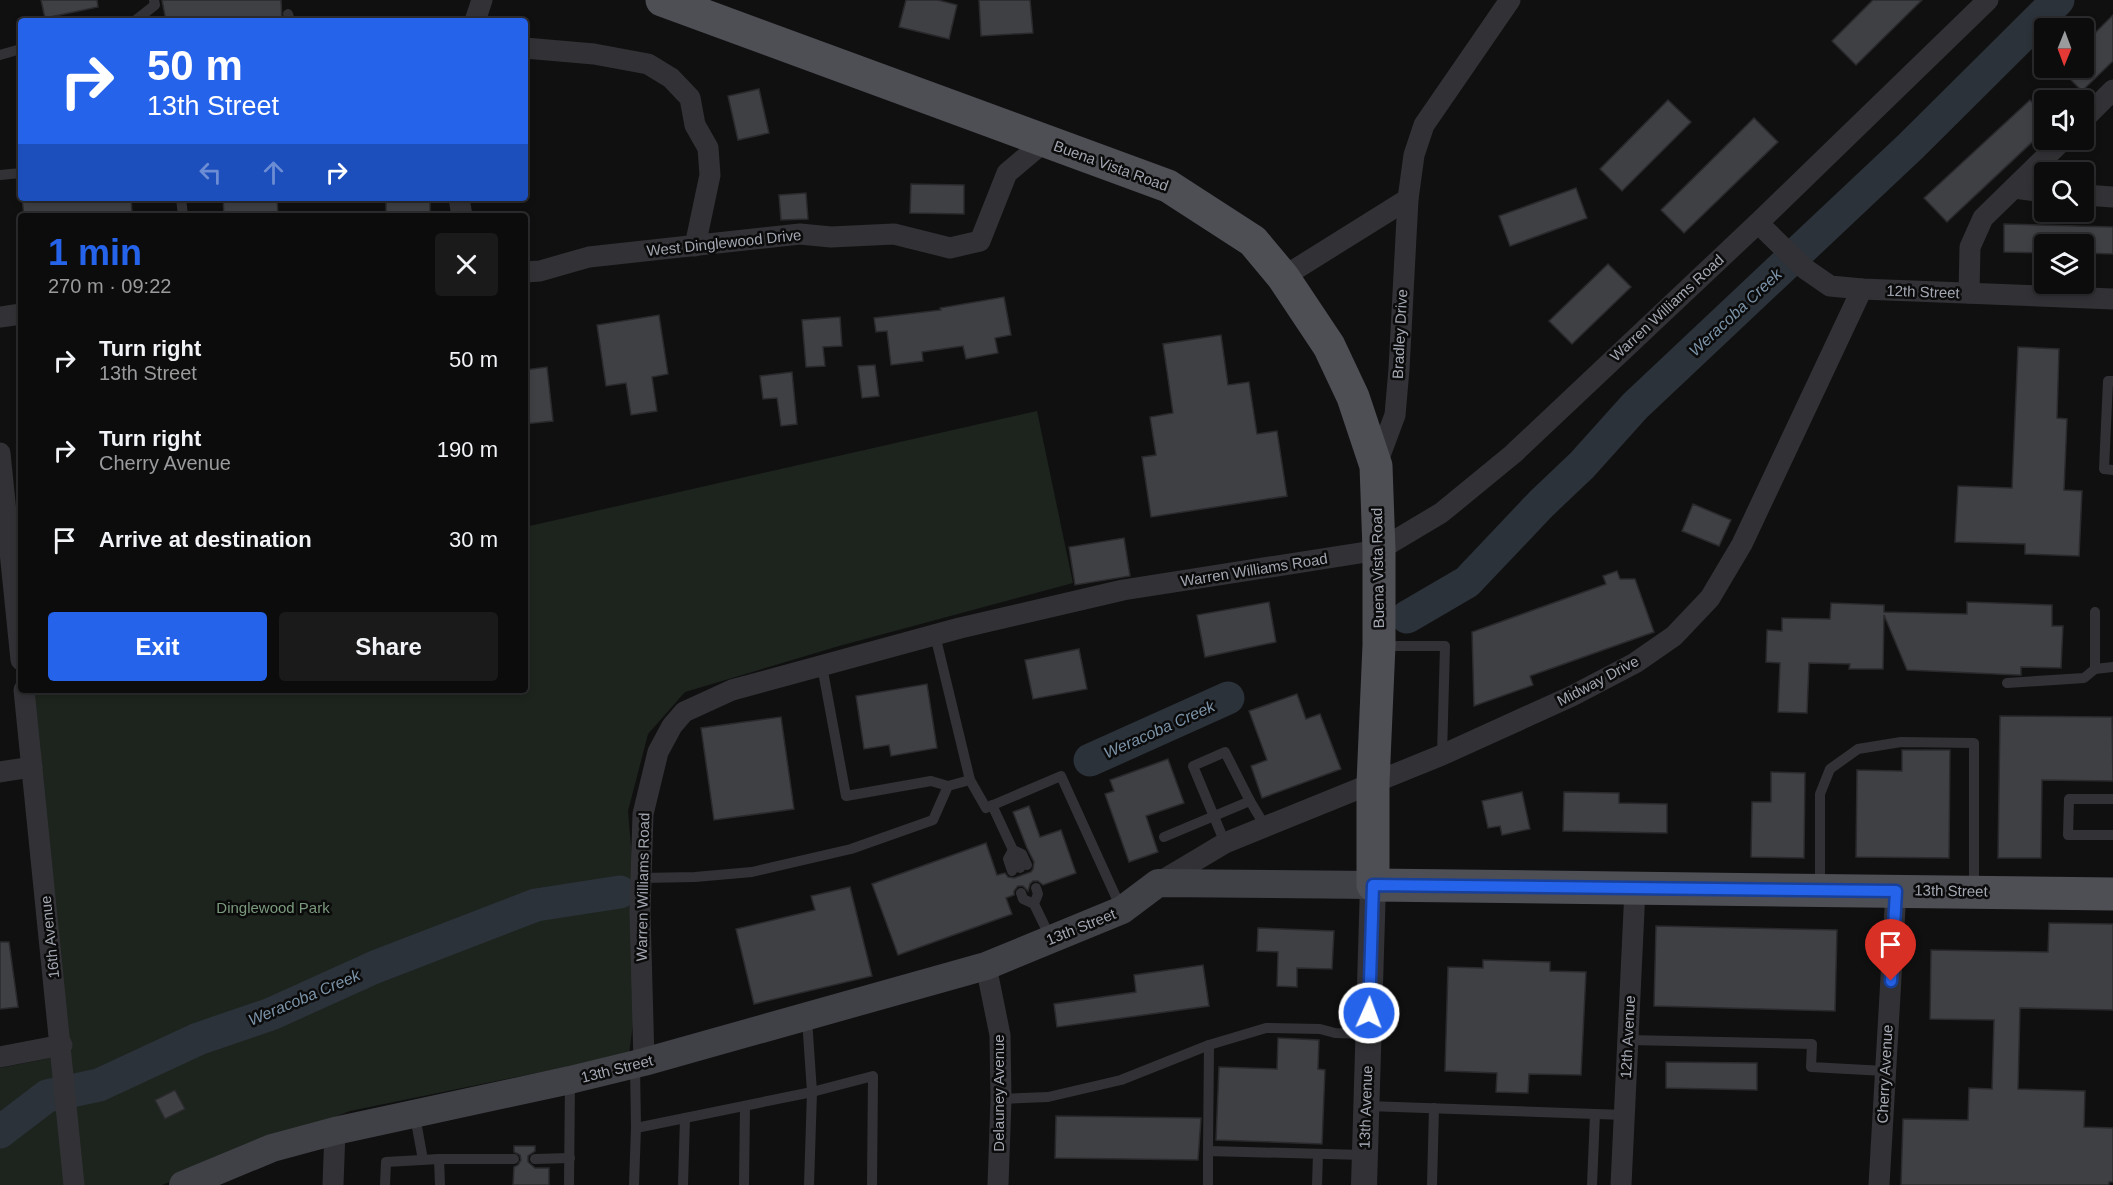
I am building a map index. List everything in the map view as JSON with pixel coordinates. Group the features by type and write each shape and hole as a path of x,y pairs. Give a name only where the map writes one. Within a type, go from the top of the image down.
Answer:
{"main road":[{"name":"Buena Vista Road","path":"662,0 1168,186 1253,241 1283,277 1329,346 1353,397 1376,466 1379,645 1373,783 1373,885"},
{"name":"13th Street","path":"183,1185 272,1148 335,1131 640,1063 986,966 1122,910 1158,883 2113,894"}],"street":[{"path":"476,18 482,0"},
{"name":"Bradley Drive","path":"1376,466 1395,415 1408,199 1414,155 1424,125 1510,0"},
{"name":"Warren Williams Road","path":"640,1063 640,912 643,814 658,752 672,726 684,712 732,690 935,635 1122,590 1379,550 1441,513 1513,454 1758,223 1988,0"},
{"path":"528,48 594,54 648,64 671,78 690,98 694,124 708,148 710,175 695,246"},
{"path":"2094,109 2113,90"},
{"name":"West Dinglewood Drive","path":"528,272 540,271 589,257 800,234 831,237 894,234 950,248 981,241 1007,173 1044,142"},
{"path":"1969,293 1970,247 1983,218 2053,150"},
{"path":"2014,188 2034,191"},
{"path":"2094,196 2113,197"},
{"path":"1283,277 1408,199"},
{"name":"12th Street","path":"1758,223 1804,268 1830,286 2113,299"},
{"name":"Midway Drive","path":"1158,883 1225,843 1442,755 1572,696 1635,663 1674,636 1710,598 1742,544 1862,289"},
{"path":"0,317 18,314"},
{"path":"0,453 18,630"},
{"name":"16th Avenue","path":"24,693 62,1045 74,1185"},
{"path":"0,772 32,767"},
{"name":"13th Avenue","path":"1364,1185 1373,885"},
{"name":"12th Avenue","path":"1621,1185 1635,889"},
{"name":"Cherry Avenue","path":"1879,1185 1896,891"},
{"name":"Delauney Avenue","path":"986,966 1000,1035 1001,1099 998,1185"},
{"path":"0,1057 62,1045"},
{"path":"333,1185 335,1131"}],"lane":[{"path":"140,18 155,5 154,0"},
{"path":"0,55 18,50"},
{"path":"0,175 18,172"},
{"path":"2113,381 2108,381 2104,470 2113,470"},
{"path":"2095,612 2095,669"},
{"path":"935,635 970,780 986,808 1061,776 1122,910"},
{"path":"1379,645 1444,646 1442,755"},
{"path":"822,666 846,796 931,781 948,786 970,780"},
{"path":"2007,683 2084,678 2095,669 2113,667"},
{"path":"1820,890 1820,794 1830,769 1858,749 1901,742 1974,743 1974,892"},
{"path":"1225,843 1193,766 1225,752 1265,826"},
{"path":"641,878 695,877 752,872 850,849 933,820 948,786"},
{"path":"2113,799 2068,799 2068,835 2113,835"},
{"path":"1164,837 1250,801"},
{"path":"992,805 1012,850 1022,854 1019,868 1008,859 1012,850"},
{"path":"1035,904 1023,899 1028,890 1038,894 1035,904 1051,939"},
{"path":"807,1017 812,1092 810,1185"},
{"path":"1001,1099 1048,1097 1121,1080 1209,1045 1266,1028 1320,1029 1335,1033 1368,1034"},
{"path":"1628,1040 1812,1044 1811,1067 1885,1071"},
{"path":"1208,1185 1209,1045"},
{"path":"634,1185 640,1063"},
{"path":"636,1128 812,1092 873,1076 872,1185"},
{"path":"569,1185 570,1080"},
{"path":"744,1185 745,1106"},
{"path":"1366,1106 1625,1115"},
{"path":"1432,1185 1434,1108"},
{"path":"414,1113 423,1160"},
{"path":"1592,1185 1595,1114"},
{"path":"683,1185 685,1118"},
{"path":"1208,1151 1364,1155"},
{"path":"1317,1185 1318,1154"},
{"path":"535,1159 570,1158"},
{"path":"439,1159 440,1185"},
{"path":"385,1185 386,1162 514,1159"}],"green space":[{"name":"Dinglewood Park","path":"1037,411 1073,583 839,646 685,692 648,734 628,811 641,964 629,1054 350,1111 162,1185 82,1185 33,693 528,693 528,526"},
{"path":"55,1057 65,1185 0,1185 0,1068"}],"building":[{"path":"41,0 97,0 98,7 45,18"},
{"path":"162,0 281,0 282,18 165,18"},
{"path":"906,0 938,0 957,5 949,39 899,27"},
{"path":"979,0 1030,0 1033,33 981,36"},
{"path":"1873,0 1922,0 1856,65 1832,41"},
{"path":"2113,15 2113,61 2081,90 2069,78 2094,78 2094,34"},
{"path":"759,89 769,133 738,140 728,96"},
{"path":"1668,100 1691,122 1622,191 1600,169"},
{"path":"2030,100 2034,104 2034,140 1947,222 1924,198"},
{"path":"1754,118 1778,142 1684,233 1661,210"},
{"path":"911,184 964,185 964,214 910,213"},
{"path":"1576,188 1587,218 1510,246 1499,216"},
{"path":"806,193 808,219 781,220 779,195"},
{"path":"22,201 131,201 132,212 118,213 24,213"},
{"path":"223,201 277,201 278,213 224,213"},
{"path":"386,201 430,201 430,213 386,213"},
{"path":"2004,224 2113,227 2113,254 2094,253 2094,234 2034,234 2034,253 2004,252"},
{"path":"1608,264 1631,287 1572,344 1549,321"},
{"path":"1004,297 1011,335 995,338 998,353 966,359 963,346 922,352 923,361 891,365 887,331 876,332 874,318 941,310 940,308"},
{"path":"659,315 668,374 652,377 657,411 631,415 626,383 606,386 597,325"},
{"path":"840,317 842,346 823,347 825,366 806,367 802,320"},
{"path":"1221,335 1228,385 1249,382 1257,434 1277,431 1287,496 1151,517 1142,457 1156,455 1150,417 1173,413 1163,344"},
{"path":"2018,347 2059,349 2057,418 2067,419 2064,490 2082,491 2079,556 2025,554 2025,544 1955,542 1958,486 2012,488"},
{"path":"875,365 879,396 862,398 858,366"},
{"path":"547,367 553,421 528,424 528,370"},
{"path":"792,372 797,424 781,426 777,398 763,399 760,376"},
{"path":"1693,504 1731,520 1719,546 1682,531"},
{"path":"1124,538 1130,576 1075,585 1069,547"},
{"path":"1617,571 1620,579 1635,579 1654,632 1530,676 1533,685 1474,706 1472,632 1606,584 1603,576"},
{"path":"1269,602 1276,642 1205,657 1197,615"},
{"path":"1967,602 2052,605 2052,626 2063,626 2061,668 2021,667 2021,675 1907,670 1884,615 1883,669 1849,669 1850,664 1809,663 1807,713 1778,712 1780,663 1766,662 1767,630 1782,631 1782,618 1830,619 1831,603 1884,605 1884,612 1967,614"},
{"path":"1079,649 1087,689 1033,699 1025,660"},
{"path":"927,684 937,748 891,756 889,745 864,749 856,696"},
{"path":"1297,694 1306,719 1320,714 1341,769 1262,798 1251,766 1267,760 1249,711"},
{"path":"2000,716 2112,717 2113,781 2042,780 2041,858 1998,858"},
{"path":"781,717 794,809 714,820 701,728"},
{"path":"1902,750 1950,750 1949,858 1856,857 1857,770 1902,771"},
{"path":"1168,759 1184,803 1146,816 1158,852 1129,862 1105,794 1114,791 1110,780"},
{"path":"1771,772 1805,773 1804,858 1751,857 1752,802 1771,802"},
{"path":"1522,792 1530,829 1502,835 1500,826 1488,828 1482,801"},
{"path":"1564,792 1619,793 1619,803 1667,804 1667,833 1563,831"},
{"path":"1029,806 1040,837 1061,830 1076,873 1043,885 1038,881 1033,881 1028,891 1023,886 1018,886 1014,895 1006,898 1012,914 898,955 872,884 986,843 997,875 1005,873 1008,877 1014,878 1031,872 1034,862 1013,812"},
{"path":"850,887 872,976 754,1004 736,929 815,910 811,896"},
{"path":"2049,923 2113,924 2113,1010 2020,1008 2018,1089 2085,1091 2084,1127 2113,1128 2113,1182 2109,1182 2109,1185 1901,1185 1903,1119 1968,1120 1969,1088 1992,1089 1994,1020 1930,1019 1931,950 2048,952"},
{"path":"1656,926 1837,930 1835,1011 1654,1006"},
{"path":"1258,928 1334,931 1332,969 1297,968 1297,987 1277,986 1278,952 1257,951"},
{"path":"0,942 9,942 18,1007 0,1009"},
{"path":"1483,960 1550,962 1550,971 1586,972 1581,1075 1529,1074 1528,1093 1496,1092 1497,1073 1445,1071 1448,967 1483,968"},
{"path":"1203,965 1209,1006 1057,1027 1054,1004 1136,992 1134,975"},
{"path":"1278,1038 1319,1040 1318,1069 1325,1070 1322,1144 1216,1140 1219,1067 1277,1069"},
{"path":"1666,1062 1757,1063 1757,1090 1666,1088"},
{"path":"175,1090 185,1109 165,1119 155,1100"},
{"path":"1056,1116 1201,1118 1198,1160 1055,1158"},
{"path":"514,1146 535,1146 535,1151 528,1156 528,1162 535,1168 549,1168 549,1185 513,1185 514,1167 521,1160 520,1155 514,1152"}],"waterway":[{"name":"Weracoba Creek","path":"1407,617 1467,582 1541,504 1582,465 1635,406 1911,146 2058,0"},
{"name":"Weracoba Creek","path":"1090,760 1228,698"},
{"name":"Weracoba Creek","path":"0,1132 47,1096 99,1085 198,1039 271,1014 375,967 536,905 620,892"}],"route":[{"path":"1369,1013 1373,885 1896,891 1891,981"}]}
